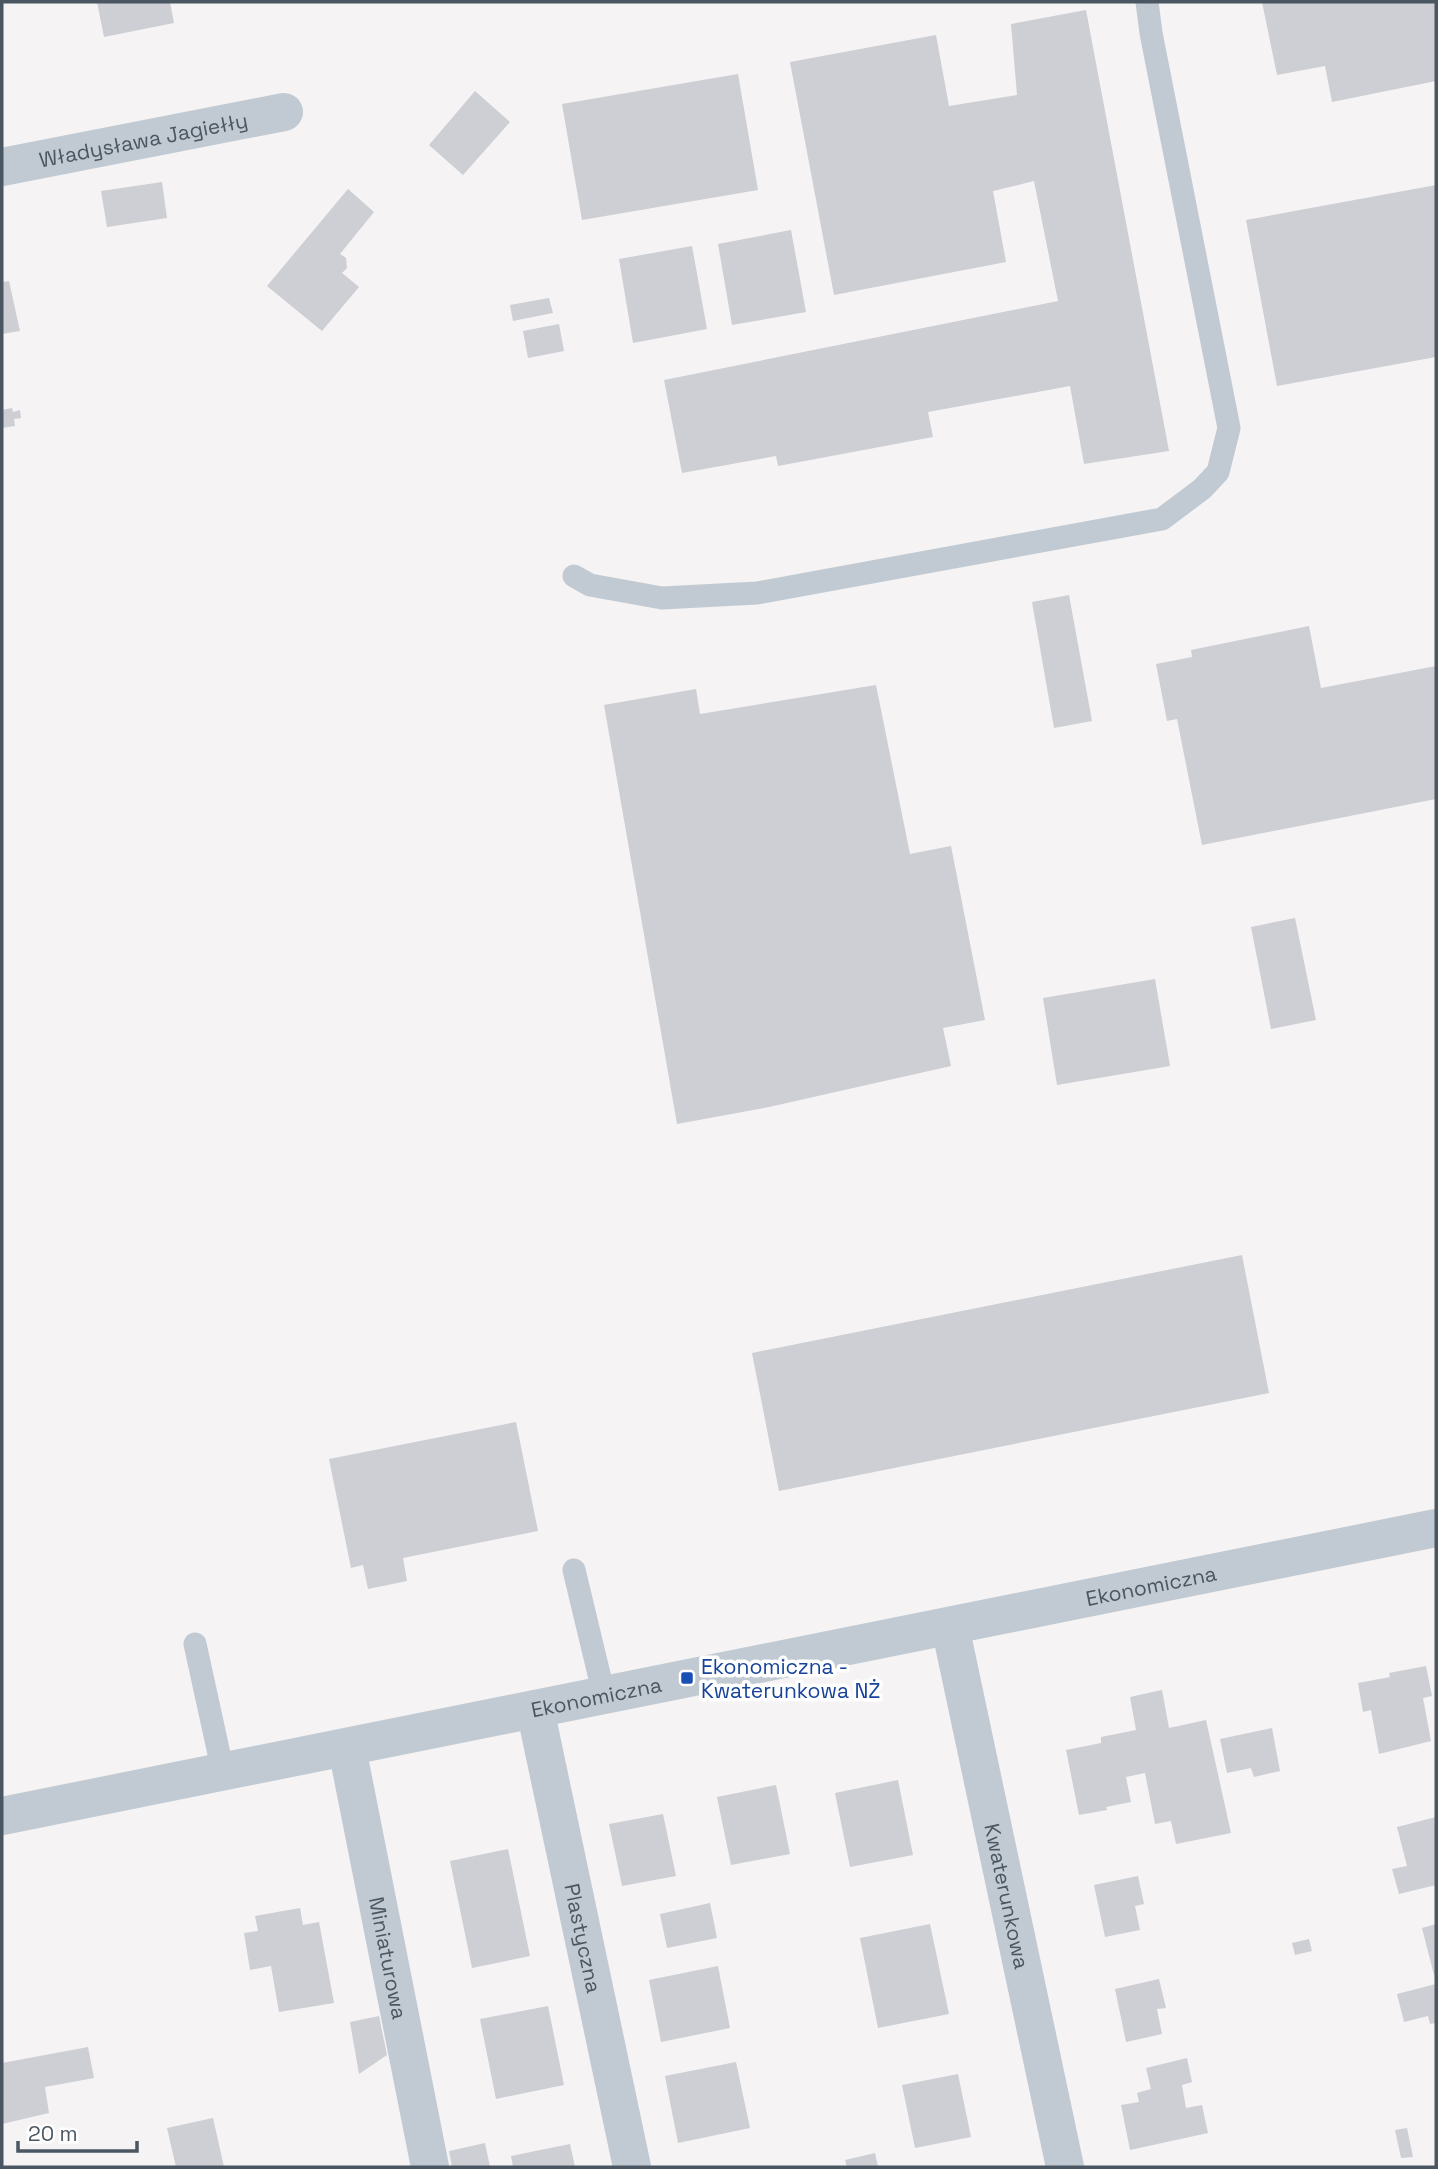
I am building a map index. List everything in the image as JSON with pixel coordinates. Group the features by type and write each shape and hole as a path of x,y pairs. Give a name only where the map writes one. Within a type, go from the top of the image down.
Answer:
{"street":[{"name":"Władysława Jagiełły","path":"2,167 284,112"},
{"name":"Ekonomiczna","path":"2,1816 1436,1528"},
{"name":"Kwaterunkowa","path":"950,1626 1065,2167"},
{"name":"Plastyczna","path":"535,1709 632,2167"},
{"name":"Miniaturowa","path":"347,1748 430,2167"}],"lane":[{"path":"574,576 590,585 663,598 757,593 1162,519 1202,489 1217,472 1229,428 1147,2"},
{"path":"574,1570 604,1695"},
{"path":"195,1644 223,1772"}],"building":[{"path":"97,2 170,2 174,23 104,37"},
{"path":"1262,2 1436,2 1436,81 1332,102 1325,66 1277,75"},
{"path":"1086,10 1169,451 1084,464 1070,386 928,412 933,437 778,466 776,456 682,473 664,380 1058,301 1034,181 993,191 1006,262 834,295 790,62 936,35 949,106 1017,95 1011,24"},
{"path":"738,74 758,190 582,220 562,104"},
{"path":"475,91 510,122 463,175 429,145"},
{"path":"162,182 167,218 107,227 101,191"},
{"path":"1436,185 1436,357 1277,386 1246,220"},
{"path":"348,189 374,212 340,254 346,258 347,268 342,273 359,287 322,331 267,286"},
{"path":"791,230 806,312 732,325 718,244"},
{"path":"692,246 707,329 633,343 619,259"},
{"path":"9,281 20,331 2,334 2,282"},
{"path":"549,298 553,313 513,321 510,305"},
{"path":"559,324 564,351 528,358 523,331"},
{"path":"12,408 13,412 20,410 21,418 14,419 15,426 2,428 2,410"},
{"path":"1069,595 1092,721 1054,728 1032,602"},
{"path":"1309,626 1321,688 1436,666 1436,799 1202,845 1177,719 1167,721 1156,664 1192,657 1191,650"},
{"path":"876,685 910,854 951,846 985,1020 943,1028 951,1066 769,1107 677,1124 604,705 696,689 700,714"},
{"path":"1295,918 1316,1020 1271,1029 1251,927"},
{"path":"1155,979 1170,1066 1057,1085 1043,998"},
{"path":"1242,1255 1269,1393 779,1491 752,1353"},
{"path":"516,1422 538,1531 403,1558 407,1581 368,1589 363,1565 351,1568 329,1459"},
{"path":"1426,1666 1432,1696 1423,1698 1431,1741 1379,1754 1371,1710 1363,1712 1358,1683 1390,1677 1389,1673"},
{"path":"1162,1690 1169,1728 1206,1720 1231,1833 1176,1844 1171,1821 1155,1824 1145,1773 1126,1777 1131,1802 1079,1815 1066,1750 1101,1743 1101,1737 1136,1730 1130,1697"},
{"path":"1272,1728 1280,1771 1254,1777 1251,1768 1227,1773 1220,1739"},
{"path":"898,1780 913,1855 850,1867 835,1793"},
{"path":"776,1785 790,1854 731,1865 717,1797"},
{"path":"663,1814 676,1876 622,1886 609,1824"},
{"path":"1436,1817 1436,1885 1399,1894 1392,1869 1407,1866 1397,1827"},
{"path":"508,1849 530,1956 472,1968 450,1861"},
{"path":"1138,1876 1144,1904 1135,1906 1140,1930 1105,1937 1094,1885"},
{"path":"710,1903 717,1938 667,1948 660,1914"},
{"path":"300,1908 303,1925 319,1922 334,2003 279,2012 271,1966 250,1970 244,1933 258,1931 255,1916"},
{"path":"930,1924 949,2014 878,2028 860,1938"},
{"path":"1436,1924 1436,1979 1435,1979 1422,1928"},
{"path":"1309,1939 1312,1951 1295,1955 1292,1943"},
{"path":"718,1966 730,2028 661,2042 649,1980"},
{"path":"1159,1979 1166,2008 1157,2009 1162,2034 1126,2042 1115,1989"},
{"path":"1436,1984 1436,2023 1430,2024 1428,2016 1404,2022 1397,1994"},
{"path":"548,2006 564,2085 496,2099 480,2019"},
{"path":"379,2016 387,2055 359,2074 350,2022"},
{"path":"88,2047 94,2078 45,2087 49,2113 2,2124 2,2063"},
{"path":"1187,2058 1192,2082 1182,2085 1186,2108 1202,2105 1208,2133 1130,2150 1121,2105 1139,2102 1137,2093 1151,2089 1146,2068"},
{"path":"736,2062 750,2128 678,2143 665,2076"},
{"path":"958,2074 971,2137 915,2148 902,2085"},
{"path":"213,2118 224,2167 176,2167 167,2128"},
{"path":"1407,2128 1413,2157 1401,2158 1395,2130"},
{"path":"485,2143 490,2167 452,2167 449,2151"},
{"path":"570,2144 575,2167 513,2167 511,2156"},
{"path":"875,2153 878,2167 847,2167 845,2160"}],"place":[{"name":"Ekonomiczna - Kwaterunkowa NŻ","path":"687,1678"}]}
